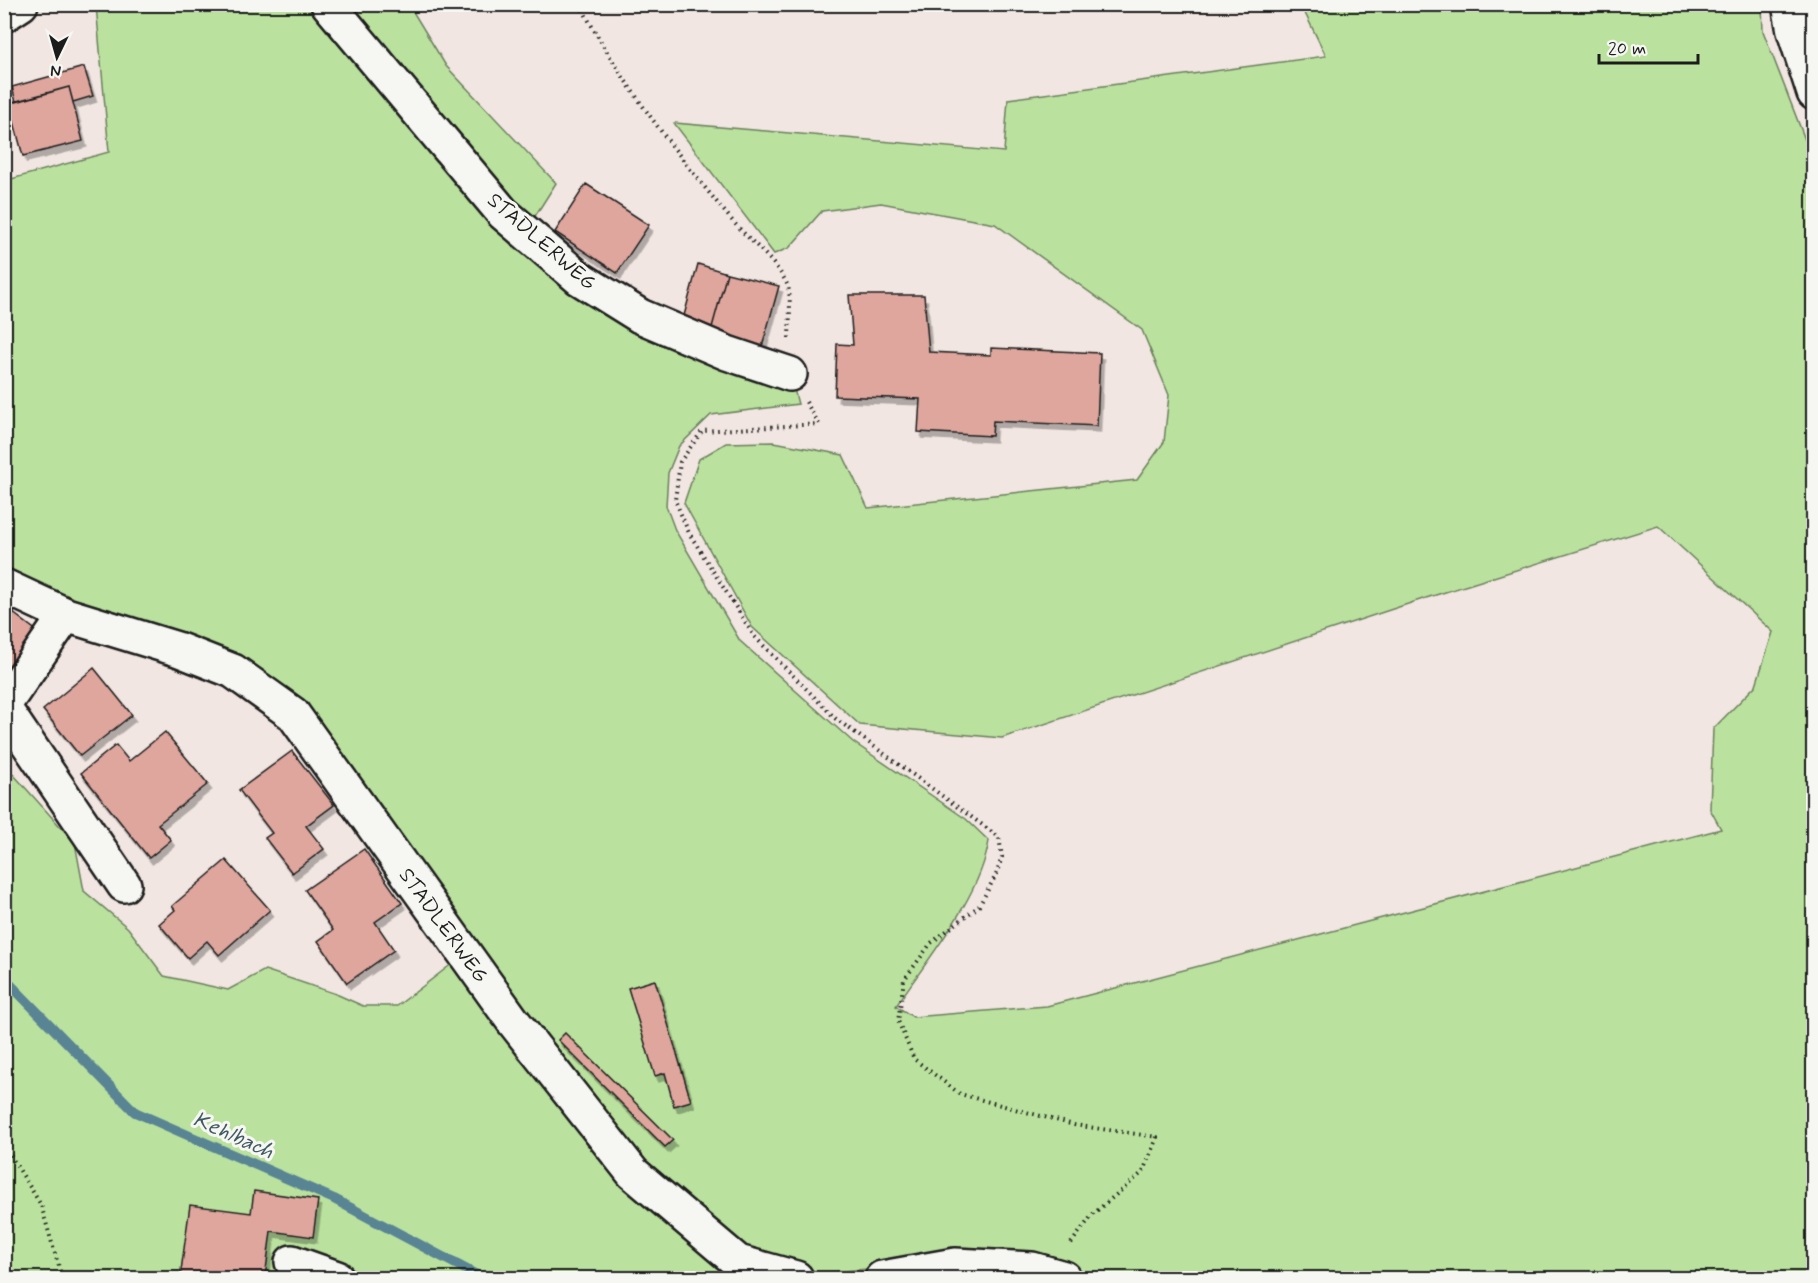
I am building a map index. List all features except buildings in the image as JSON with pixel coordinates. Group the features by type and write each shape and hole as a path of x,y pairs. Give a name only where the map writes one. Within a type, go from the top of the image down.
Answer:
{"street":[{"path":"4,15 21,4"},
{"name":"STADLERWEG","path":"328,4 504,213 579,278 640,316 727,353 790,374"},
{"path":"1789,4 1794,31 1814,93"},
{"name":"STADLERWEG","path":"4,586 66,615 177,649 233,671 293,714 513,1021 633,1173 738,1262 796,1278"},
{"path":"66,615 4,707 124,885"},
{"path":"292,1262 337,1278"},
{"path":"882,1278 955,1265 1032,1269 1063,1278"}],"path":[{"path":"580,4 606,54 659,126 731,219 773,264 789,286 790,374 819,424 702,431 680,462 675,500 689,532 754,636 836,719 999,837 1002,857 996,875 979,906 931,943 904,980 898,1021 914,1059 960,1094 1074,1125 1157,1137 1143,1172 1094,1214 1068,1248 1063,1278"},
{"path":"4,1145 41,1205 62,1278"}],"green space":[{"path":"96,5 309,5 352,47 514,248 628,325 790,374 798,404 711,415 679,446 668,473 666,506 675,530 740,641 853,742 966,819 989,841 984,862 964,906 896,1006 913,1017 1047,1006 1721,829 1710,809 1713,729 1756,685 1773,632 1658,526 1426,598 1002,738 860,725 752,627 684,503 699,459 726,443 774,442 843,455 868,508 1137,480 1164,442 1169,395 1142,330 995,224 881,203 822,211 789,248 774,254 674,123 1004,152 1008,99 1326,56 1301,5 1762,5 1763,31 1814,163 1813,1278 1087,1278 1066,1264 904,1266 819,1273 739,1247 663,1181 562,1066 457,928 286,688 225,653 90,609 5,570 4,181 109,152"},
{"path":"334,5 409,5 446,66 556,183 530,224"},
{"path":"4,764 75,843 84,891 128,928 164,976 228,990 265,970 336,994 363,1006 397,1006 457,960 519,1059 743,1278 5,1278"}],"waterway":[{"name":"Kehlbach","path":"4,978 135,1112 334,1199 482,1278"}]}
